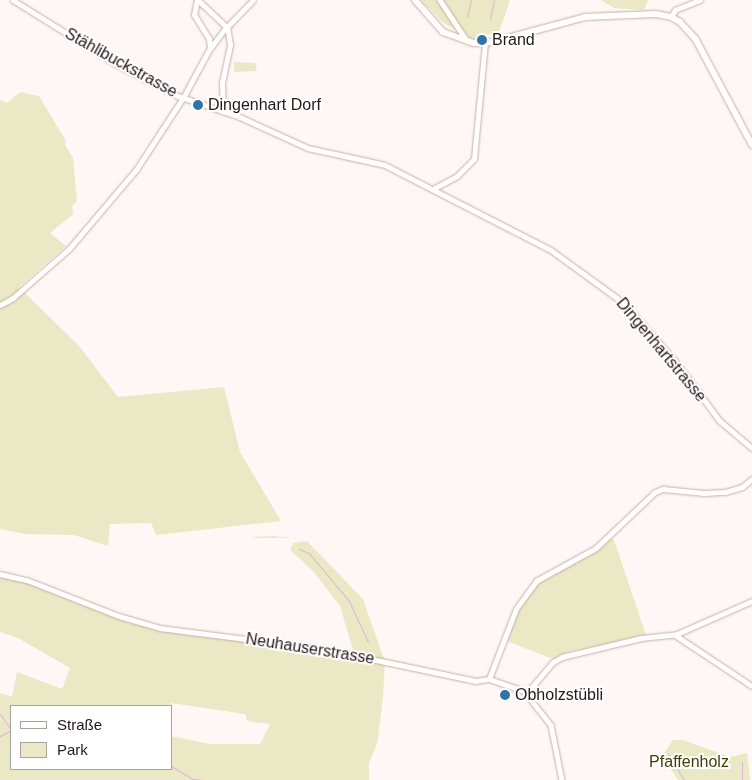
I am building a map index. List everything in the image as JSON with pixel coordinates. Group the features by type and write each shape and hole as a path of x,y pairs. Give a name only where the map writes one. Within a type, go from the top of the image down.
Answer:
{"street":[{"name":"Stählibuckstrasse","path":"13,0 118,65 183,98 223,112 308,148 385,166 434,189"},
{"path":"197,0 194,15 209,39 210,48"},
{"path":"197,0 227,27 230,45 222,83 223,112"},
{"path":"0,305 13,298 69,248 136,170 183,98 210,48 253,0"},
{"path":"415,0 437,28 468,42 485,43 585,17 656,14 671,17 684,26 696,40 752,145"},
{"path":"440,0 468,42"},
{"path":"671,17 675,10 700,0"},
{"path":"434,189 457,176 474,159 485,43"},
{"name":"Dingenhartstrasse","path":"434,189 565,259 624,303 678,364 720,421 752,448"},
{"path":"489,679 516,609 536,582 596,548 655,492 663,489 704,493 725,492 742,487 752,479"},
{"name":"Neuhauserstrasse","path":"0,574 27,580 119,616 160,628 324,649 476,681 489,679 527,693"},
{"path":"562,780 551,725 527,693 548,667 562,657 641,638 674,635 752,601"},
{"path":"674,635 752,686"}],"green space":[{"path":"421,0 510,0 499,32 472,39 442,22"},
{"path":"601,0 648,0 644,10 614,8"},
{"path":"234,62 255,63 257,71 234,72"},
{"path":"20,92 39,96 66,141 65,145 73,158 77,201 72,206 73,214 50,233 66,246 19,287 80,347 118,397 224,387 240,452 281,521 156,535 151,523 110,524 108,546 74,535 25,534 0,529 0,100 7,103"},
{"path":"253,537 292,538 252,538"},
{"path":"609,538 614,540 646,635 568,652 553,659 507,641 524,598 533,587 598,549"},
{"path":"307,541 363,599 385,662 383,698 377,744 369,763 369,780 0,780 0,693 12,697 17,672 62,689 70,668 18,638 0,632 0,574 27,580 119,616 160,628 354,654 340,606 313,571 290,550 293,543"},
{"name":"Pfaffenholz","path":"673,740 683,740 730,757 747,753 750,780 678,780 662,756"}],"waterway":[{"path":"467,17 471,0"},
{"path":"490,20 494,0"},
{"path":"299,549 309,553 349,601 368,642"},
{"path":"0,714 10,729"},
{"path":"0,736 10,731"},
{"path":"668,754 684,780"},
{"path":"742,762 742,780"},
{"path":"172,767 193,779 205,780"}],"place":[{"name":"Brand","path":"482,40"},
{"name":"Dingenhart Dorf","path":"198,105"},
{"name":"Obholzstübli","path":"505,695"}]}
